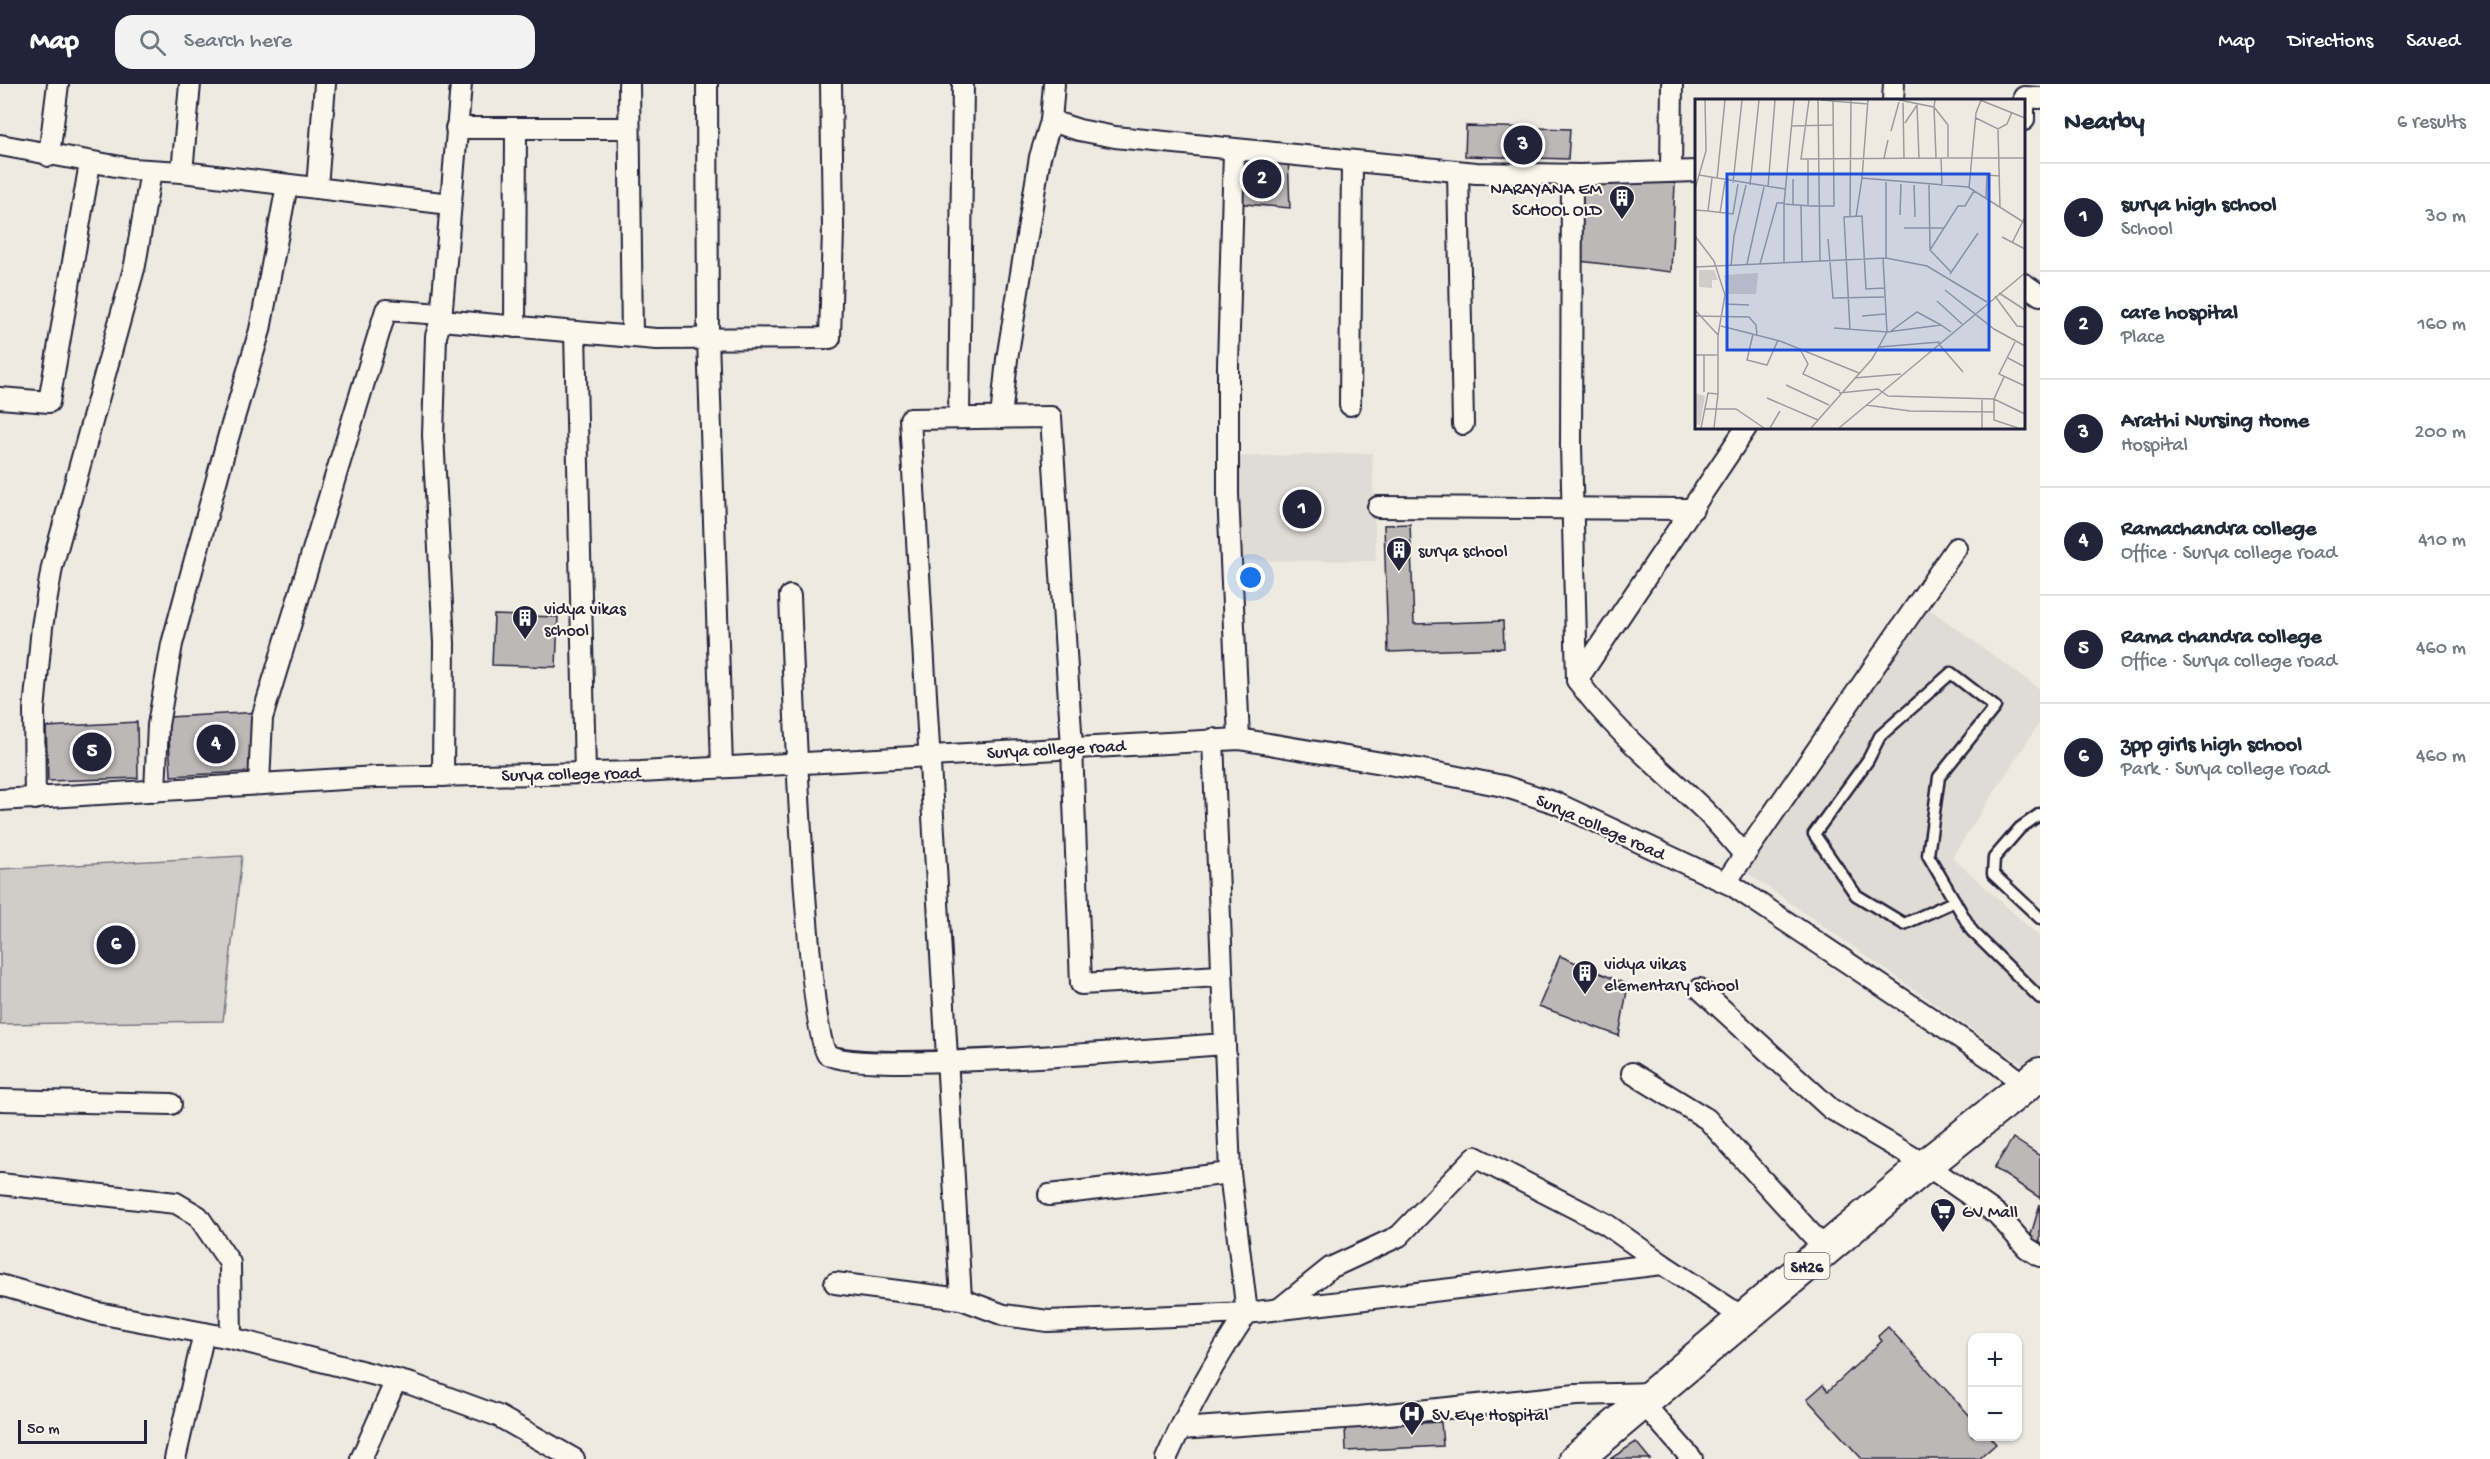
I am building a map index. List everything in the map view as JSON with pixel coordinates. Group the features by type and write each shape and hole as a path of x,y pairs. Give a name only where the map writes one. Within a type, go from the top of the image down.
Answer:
{"main road":[{"name":"SH26","path":"1576,1459 1926,1165 2033,1080"}],"street":[{"path":"49,156 58,84"},
{"path":"182,172 190,84"},
{"path":"317,188 325,84"},
{"path":"443,776 444,644 434,435 436,336 441,317 461,84"},
{"path":"629,84 632,337"},
{"path":"707,84 708,338 722,767"},
{"path":"259,784 262,718 386,310 515,327 632,337 830,338 833,229 831,84"},
{"path":"958,418 963,84"},
{"path":"1001,418 1007,358 1040,157 1051,120 1054,84"},
{"path":"1671,171 1672,84"},
{"path":"1893,99 1894,84"},
{"path":"2024,99 2040,98"},
{"path":"1051,120 1079,130 1115,137 1234,151 1458,172 1572,175 1695,171"},
{"path":"456,128 628,128"},
{"path":"515,327 516,128"},
{"path":"0,145 49,156 151,171 182,172 450,204"},
{"path":"1234,151 1228,365 1228,494 1239,739"},
{"path":"1350,405 1352,162"},
{"path":"0,398 49,402 90,163"},
{"path":"35,799 34,710 42,627 52,567 135,265 151,171"},
{"path":"1458,172 1462,424"},
{"path":"1572,175 1573,510 1577,680 1596,706 1649,760 1701,807 1743,853"},
{"path":"155,791 158,725 171,644 260,330 287,185"},
{"path":"2025,285 2040,295"},
{"path":"575,332 585,773"},
{"path":"961,1299 910,418 1051,417 1072,747 1081,984 1221,976"},
{"path":"1577,680 1745,429"},
{"path":"1378,507 1573,510 1692,508"},
{"path":"1726,882 1743,853 1956,548"},
{"path":"790,596 796,762 814,1004 822,1049 829,1056 851,1062 948,1062 1224,1044"},
{"path":"1166,1459 1213,1364 1247,1313 1230,1173 1213,739"},
{"name":"Surya college road","path":"0,800 259,784 722,767 1239,739 1338,754 1503,786 1556,803 1726,882 1993,1060 2033,1080"},
{"path":"1700,989 1831,1109 1926,1165 1996,1215 2027,1248 2040,1256"},
{"path":"1632,1073 1707,1119 1826,1250"},
{"path":"0,1100 171,1104"},
{"path":"1279,1309 1330,1268 1399,1236 1475,1157 1606,1224 1744,1318"},
{"path":"1050,1195 1230,1173"},
{"path":"0,1184 176,1203 198,1216 230,1263 231,1338"},
{"path":"835,1283 961,1299 1004,1315 1048,1321 1247,1313 1662,1264"},
{"path":"0,1285 98,1313 231,1338 396,1380 498,1416 574,1459"},
{"path":"175,1459 204,1333"},
{"path":"361,1459 396,1380"},
{"path":"1179,1429 1359,1417 1576,1395 1649,1398 1692,1459"}],"lane":[{"path":"1955,901 1904,924 1856,895 1814,834 1868,760 1880,736 1952,673 1995,706 1940,777 1928,855 1955,901 1972,931 2040,998"},
{"path":"2040,814 2020,828 1994,858 1993,874 2040,918"}],"shaded area":[{"path":"1372,453 1376,561 1231,560 1228,457"},
{"path":"1924,605 2040,689 2040,722 1952,857 2040,937 2040,1056 2026,1067 1743,870"},
{"path":"242,856 223,1021 0,1024 0,869"}],"building":[{"path":"1466,126 1570,129 1568,159 1465,156"},
{"path":"1234,151 1288,156 1290,208 1234,203"},
{"name":"NARAYANA EM SCHOOL OLD","path":"1572,175 1675,183 1671,272 1571,260"},
{"name":"surya school","path":"1410,524 1414,624 1503,621 1504,648 1388,652 1384,525"},
{"name":"vidya vikas school","path":"494,615 558,617 556,667 492,665"},
{"path":"261,712 264,771 171,776 168,717"},
{"path":"137,722 138,778 48,781 46,727"},
{"name":"vidya vikas elementary school","path":"1560,956 1628,985 1619,1036 1539,1006"},
{"path":"2013,1138 2040,1156 2040,1198 1994,1168"},
{"path":"2040,1204 2040,1252 2027,1248"},
{"path":"1888,1327 1968,1414 1968,1441 1993,1441 1996,1444 1979,1459 1862,1459 1807,1399 1823,1385 1828,1391 1882,1341 1878,1336"},
{"path":"1441,1422 1443,1446 1346,1451 1345,1427"},
{"path":"1636,1442 1650,1459 1610,1459"}],"place":[{"name":"Arathi Nursing Home","path":"1523,145"},
{"name":"care hospital","path":"1262,179"},
{"name":"NARAYANA EM SCHOOL OLD","path":"1622,221"},
{"name":"surya high school","path":"1302,509"},
{"name":"surya school","path":"1399,573"},
{"name":"vidya vikas school","path":"525,641"},
{"name":"Ramachandra college","path":"216,744"},
{"name":"Rama chandra college","path":"92,752"},
{"name":"zpp girls high school","path":"116,945"},
{"name":"vidya vikas elementary school","path":"1585,996"},
{"name":"GV Mall","path":"1943,1234"},
{"name":"SV Eye Hospital","path":"1412,1437"}]}
